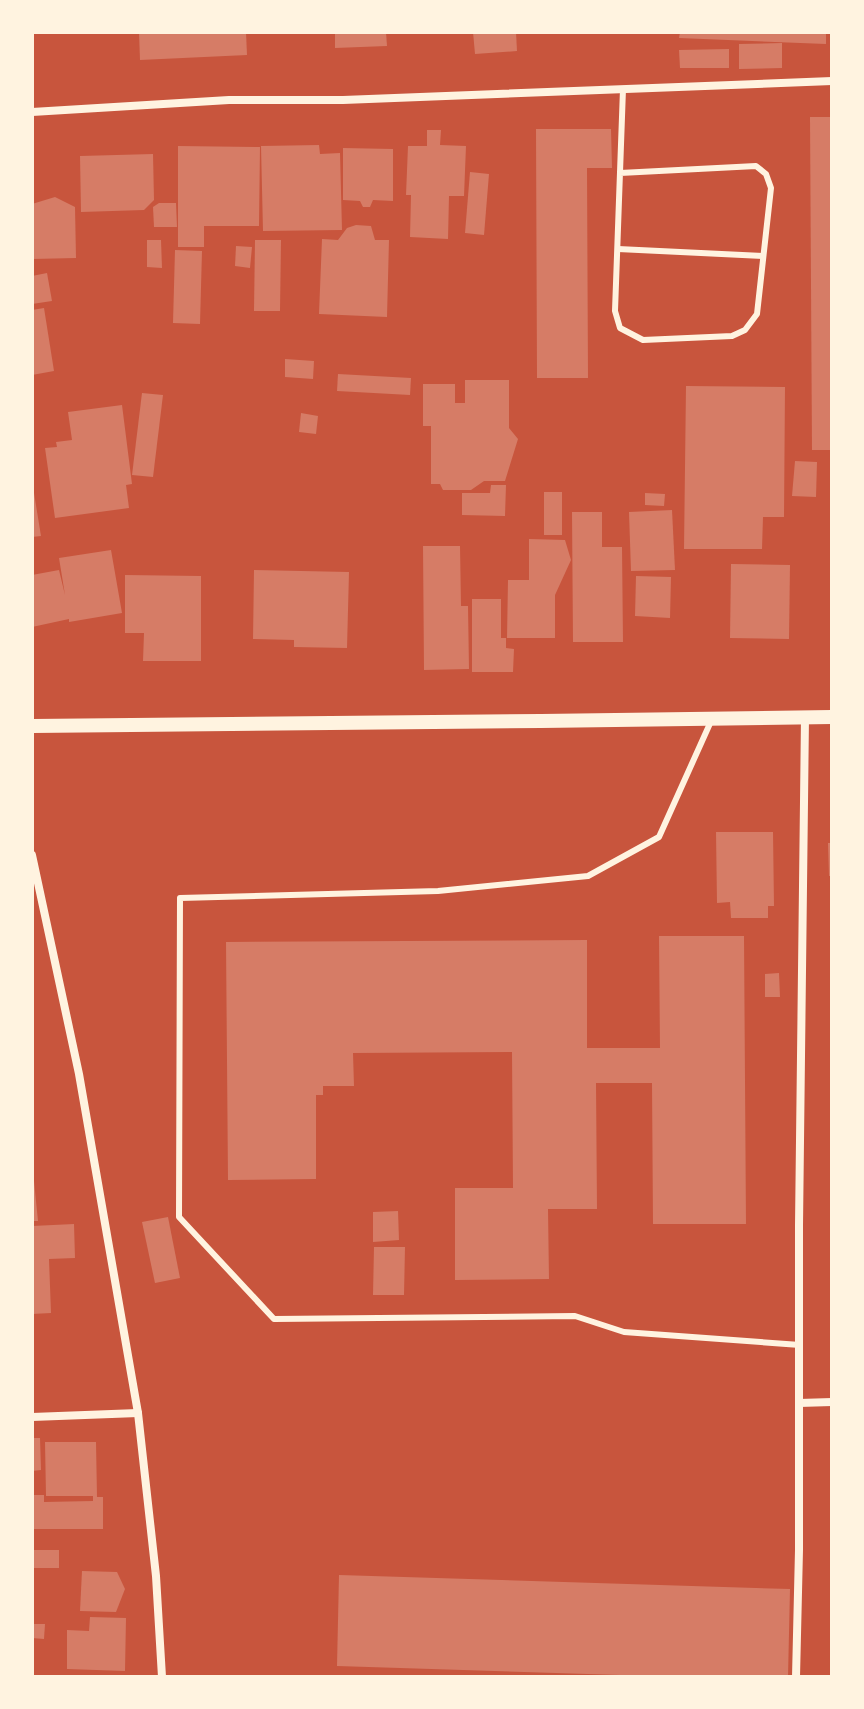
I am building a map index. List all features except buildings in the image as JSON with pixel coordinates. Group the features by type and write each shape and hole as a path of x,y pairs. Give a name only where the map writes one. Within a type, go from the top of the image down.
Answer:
{"street":[{"path":"32,112 229,100 343,100 832,81"},
{"path":"796,1677 805,717"},
{"path":"32,726 832,717"},
{"path":"32,855 79,1074 138,1413 156,1576 162,1677"},
{"path":"799,1403 832,1402"},
{"path":"32,1417 138,1413"}],"lane":[{"path":"620,173 756,166 766,174 771,188 757,314 745,330 732,336 643,340 620,328 615,311 623,89"},
{"path":"618,249 763,256"},
{"path":"712,719 659,837 588,876 438,891 180,898 179,1217 274,1319 575,1316 624,1332 800,1345"}]}
